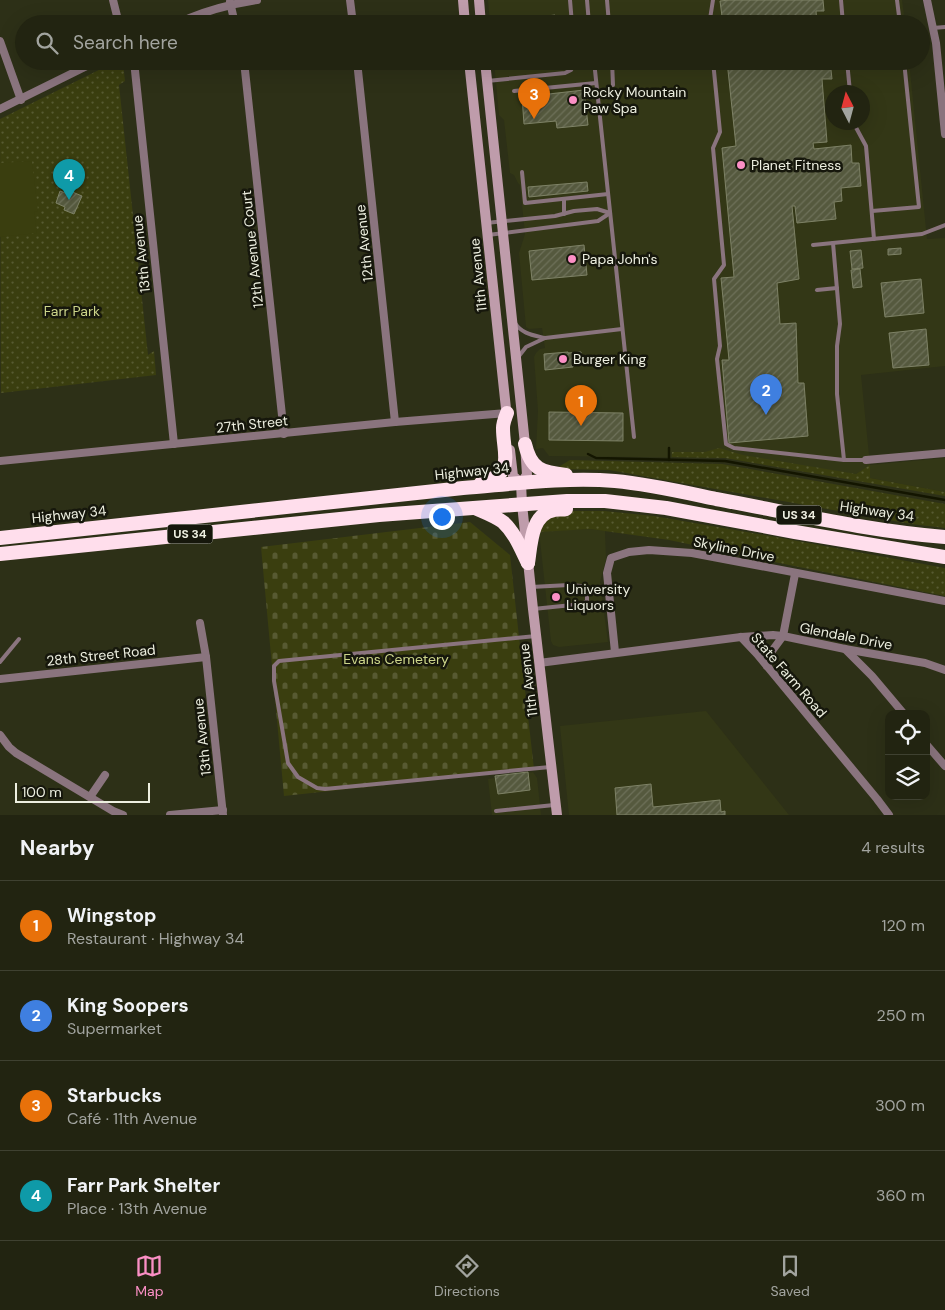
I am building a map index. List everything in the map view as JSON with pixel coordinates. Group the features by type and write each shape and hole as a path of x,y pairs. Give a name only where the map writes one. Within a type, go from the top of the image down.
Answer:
{"highway":[{"path":"463,488 490,480 497,477 501,472 506,463 503,426 507,413"},
{"path":"525,444 533,463 539,468 552,473 597,480"},
{"name":"Highway 34","path":"0,538 463,488 521,483 597,480 655,486 828,521 889,531 945,537"},
{"name":"US 34","path":"0,554 379,515 567,501 606,501 666,508 941,556"},
{"path":"528,563 535,526 538,520 545,514 553,510 611,509 639,505"},
{"path":"474,508 503,522 513,533 528,563"}],"main road":[{"path":"463,0 464,15"},
{"path":"479,0 480,15"},
{"name":"11th Avenue","path":"470,70 513,476 521,483"},
{"name":"11th Avenue","path":"486,70 525,444 526,474 521,483 522,504 556,810"}],"street":[{"path":"113,0 117,15"},
{"path":"196,15 230,2 257,0"},
{"path":"350,0 352,15"},
{"path":"927,0 934,28 945,134"},
{"path":"230,2 233,15"},
{"path":"0,40 21,100"},
{"path":"0,109 79,70"},
{"name":"13th Avenue","path":"135,70 174,444"},
{"name":"12th Avenue Court","path":"245,70 284,434"},
{"name":"12th Avenue","path":"358,70 395,422"},
{"name":"27th Street","path":"0,461 395,422 507,413"},
{"path":"866,460 945,453"},
{"name":"Skyline Drive","path":"615,652 606,573 611,558 629,552 649,550 692,554 945,602"},
{"path":"766,666 772,651 783,636 795,574"},
{"name":"13th Avenue","path":"200,623 206,657 223,812"},
{"name":"Glendale Drive","path":"741,637 783,636 926,663 945,670"},
{"name":"State Farm Road","path":"540,663 741,637 889,815"},
{"path":"845,649 872,676 901,710"},
{"name":"28th Street Road","path":"0,679 206,657"},
{"path":"0,735 16,753 113,811 123,815"},
{"path":"930,749 945,766"},
{"path":"90,797 105,775"},
{"path":"170,815 223,812"}],"lane":[{"path":"570,0 571,15"},
{"path":"587,0 589,15"},
{"path":"607,0 608,15"},
{"path":"711,15 713,0"},
{"path":"841,0 842,15"},
{"path":"897,0 899,15"},
{"path":"934,28 945,27"},
{"path":"487,82 565,73 571,70"},
{"path":"595,70 634,437"},
{"path":"612,70 613,85"},
{"path":"715,70 720,132 713,148 724,265 714,279 720,346 717,359 726,444 734,448 844,460 866,460"},
{"path":"848,70 849,85"},
{"path":"872,211 919,207 905,70"},
{"path":"514,91 596,83"},
{"path":"857,130 866,146 874,239"},
{"path":"522,172 525,204 608,194"},
{"path":"564,199 564,214"},
{"path":"486,223 597,209 610,213"},
{"path":"488,235 598,221 610,213"},
{"path":"813,245 922,234 945,224"},
{"path":"833,243 840,324 837,346 837,394 844,460"},
{"path":"817,290 837,288"},
{"path":"512,319 522,331 546,338"},
{"path":"517,369 518,357 522,352 532,344 546,338 622,329"},
{"path":"531,587 569,585 581,586 588,593 608,592"},
{"path":"533,609 582,604 587,601 588,593"},
{"path":"536,636 279,661 274,666 274,681 288,763 298,777 317,788 325,789 552,767"},
{"path":"0,662 19,638"},
{"path":"496,811 556,810"}],"shaded area":[{"path":"488,0 902,0 904,15 489,15"},
{"path":"495,70 910,70 927,239 945,238 945,366 861,375 870,465 945,458 945,492 870,478 870,466 856,474 727,458 549,456 543,448 536,449 538,411 534,357 540,349 545,348 542,328 529,329 526,327 519,253 525,234 520,185 514,175 510,173 504,120 499,115"},
{"path":"590,529 605,531 606,559 600,582 608,642 559,647 553,645 551,641 539,531"},
{"path":"706,711 789,815 569,815 560,726"},
{"path":"533,772 537,778 541,815 492,815 488,779"}],"green space":[{"name":"Farr Park","path":"99,70 124,70 125,81 119,85 148,355 154,351 156,375 1,393 0,119"},
{"path":"32,161 38,211 34,212 37,233 0,237 0,163"},
{"path":"719,448 743,455 856,474 870,465 870,478 945,492 945,496 725,458 672,457 672,452 705,452"},
{"path":"570,460 722,464 945,504 945,528 911,524 609,470 555,469"},
{"path":"568,511 604,511 654,516 945,568 945,596 669,540 590,529 539,532 547,517"},
{"name":"Evans Cemetery","path":"470,522 510,555 534,769 284,796 261,547"}],"building":[{"path":"823,0 824,11 816,11 816,15 722,15 720,1"},
{"path":"728,70 831,70 832,79 822,79 827,142 813,143 814,149 851,145 852,163 859,163 861,186 841,188 842,201 834,202 836,219 797,223 795,206 792,206 799,279 777,283 780,324 796,323 798,383 804,383 808,436 729,443 722,360 729,360 721,278 734,277 722,148 736,146"},
{"path":"584,90 588,125 557,128 556,121 524,124 522,97"},
{"path":"587,182 588,191 529,197 528,187"},
{"path":"60,191 68,194 70,191 82,196 74,214 64,210 65,207 56,203"},
{"path":"584,245 587,275 532,280 529,251"},
{"path":"901,248 901,254 888,255 888,249"},
{"path":"861,250 863,268 852,269 850,251"},
{"path":"860,269 862,287 853,288 851,270"},
{"path":"921,279 924,313 885,317 881,283"},
{"path":"926,329 929,365 893,368 889,333"},
{"name":"Burger King","path":"581,352 582,364 573,365 573,367 545,370 544,354"},
{"path":"549,412 623,413 623,441 549,440"},
{"path":"528,772 530,790 498,794 495,776"},
{"path":"651,784 653,807 720,800 721,812 725,811 725,815 617,815 615,788"}],"waterway":[{"path":"669,448 669,460"},
{"path":"588,454 596,458 725,461 945,500"}],"place":[{"name":"Rocky Mountain Paw Spa","path":"573,100"},
{"name":"Starbucks","path":"534,119"},
{"name":"Planet Fitness","path":"741,165"},
{"name":"Farr Park Shelter","path":"69,200"},
{"name":"Papa John's","path":"572,259"},
{"name":"Burger King","path":"563,359"},
{"name":"King Soopers","path":"766,415"},
{"name":"Wingstop","path":"581,426"},
{"name":"University Liquors","path":"556,597"}]}
